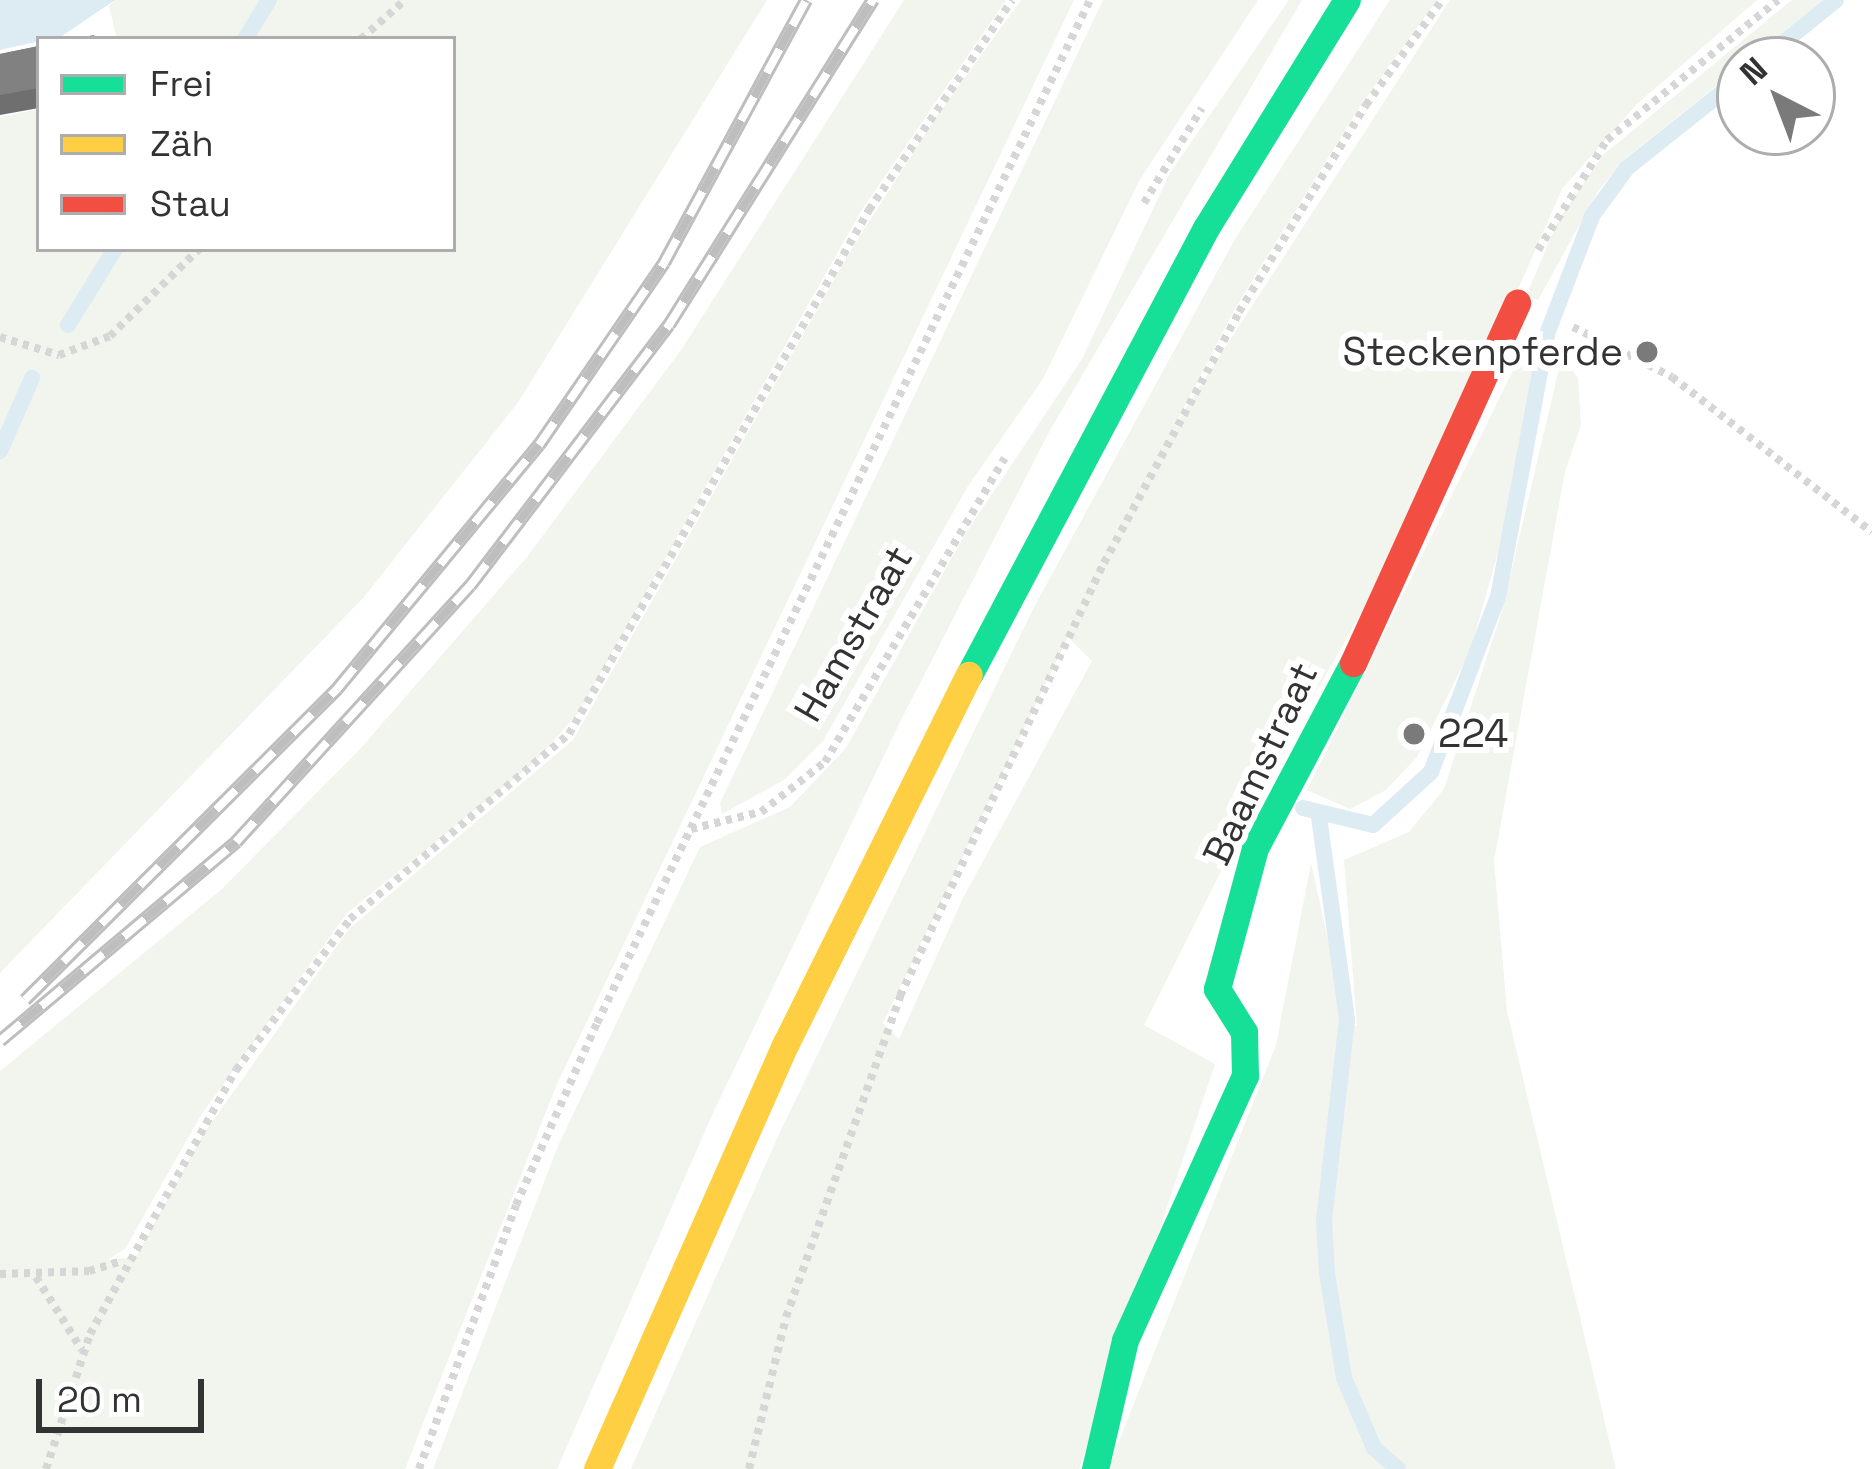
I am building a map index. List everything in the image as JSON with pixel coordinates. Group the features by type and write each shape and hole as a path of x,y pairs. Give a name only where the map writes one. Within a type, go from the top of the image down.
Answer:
{"main road":[{"path":"598,1469 786,1043 941,725 1164,302 1347,0"},
{"name":"Baamstraat","path":"1095,1469 1126,1340 1245,1076 1244,1032 1217,989 1255,848 1393,588 1517,302"}],"path":[{"path":"364,36 405,0"},
{"path":"46,1469 83,1352 125,1260 236,1070 350,919 569,734 869,210 1012,0"},
{"path":"419,1469 516,1205 690,830 1090,0"},
{"path":"749,1469 786,1317 900,996 1104,563 1238,312 1366,105 1442,0"},
{"path":"1759,14 1768,0"},
{"path":"1517,302 1558,208 1607,140 1778,0"},
{"path":"1141,210 1214,91"},
{"path":"0,337 59,355 110,336 196,252"},
{"path":"1622,349 1723,412 1872,532"},
{"name":"Hamstraat","path":"690,830 761,812 825,762 1015,443"},
{"path":"0,1274 35,1276 125,1260"},
{"path":"35,1276 83,1352"}],"shaded area":[{"path":"0,0 115,0 62,36 36,36 36,42 0,50"},
{"path":"115,0 264,0 242,36 116,36 109,6"},
{"path":"274,0 767,0 519,401 364,597 0,973 0,117 36,110 36,252 108,252 66,321 73,325 119,252 456,252 456,36 252,36"},
{"path":"904,0 1006,0 861,211 578,713 535,762 347,913 201,1115 125,1249 107,1260 136,1257 202,1136 349,929 573,740 854,245 937,116 1021,0 1074,0 557,1084 405,1469 0,1469 0,1071 222,889 361,748 527,557 681,350"},
{"path":"1103,0 1258,0 1139,181 1043,379 968,486 823,741 784,780 722,814 720,803"},
{"path":"1289,0 1302,0 1049,432 901,720 713,1113 557,1469 433,1469 558,1146 700,847 790,807 846,748 964,536 1082,359 1170,173"},
{"path":"1390,0 1437,0 1362,103 1234,310 1175,425 1450,0 1757,0 1637,104 1562,189 1424,503 1270,773 1144,1025 1215,1064 1079,1469 631,1469 779,1134 1033,609 1235,239","holes":["1068,637 1092,661 963,898 899,1039 883,1023"]},
{"path":"1792,0 1824,0 1779,36 1748,36"},
{"path":"1716,62 1716,86 1626,158 1598,191 1538,300 1526,296 1559,219 1603,155"},
{"path":"1528,340 1536,369 1517,486 1470,651 1417,757 1386,790 1350,809 1307,790"},
{"path":"1562,356 1578,378 1581,425 1565,472 1494,861 1507,1011 1616,1469 1108,1469 1276,1045 1311,863 1341,999 1338,1027 1357,1026 1344,860 1409,832 1444,789 1502,611"}],"building":[{"path":"36,47 36,89 0,95 0,54"}],"waterway":[{"path":"247,36 269,0"},
{"path":"1792,36 1836,0"},
{"path":"1303,808 1373,825 1431,772 1498,597 1547,334 1592,216 1627,168 1716,97"},
{"path":"68,325 113,252"},
{"path":"0,451 32,378"},
{"path":"1319,817 1347,1019 1324,1221 1327,1273 1344,1378 1374,1448 1398,1469"}],"railway":[{"path":"25,1000 337,689 539,445 664,263 806,0"},
{"path":"0,1041 236,842 470,586 669,325 873,0"}],"traffic: fast":[{"path":"969,675 1206,228 1347,0"},
{"path":"1095,1469 1125,1340 1245,1076 1244,1032 1217,989 1255,848 1353,663"}],"traffic: slow":[{"path":"597,1469 786,1043 969,675"}],"traffic: jam":[{"path":"1353,663 1517,303"}],"place":[{"name":"Steckenpferde","path":"1647,352"},
{"name":"224","path":"1414,734"}]}
